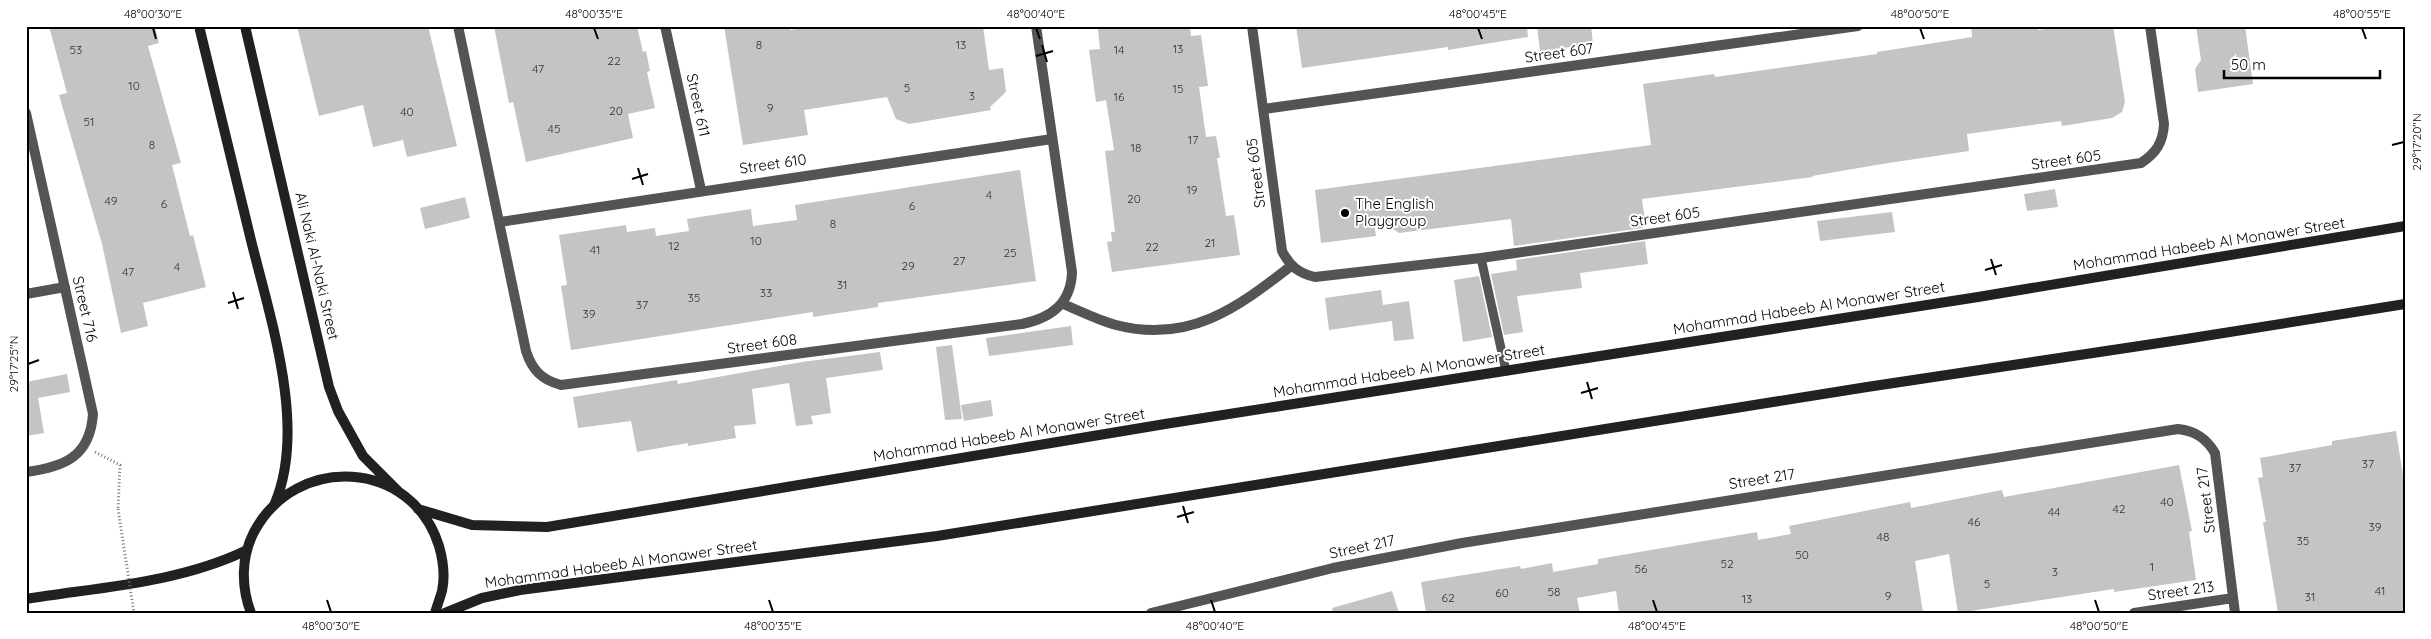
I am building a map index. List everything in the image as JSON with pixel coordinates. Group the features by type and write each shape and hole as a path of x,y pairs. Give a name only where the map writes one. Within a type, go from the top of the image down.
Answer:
{"main road":[{"path":"199,26 284,385 288,455 282,487 275,503"},
{"name":"Ali Naki Al-Naki Street","path":"245,26 330,387 338,411 363,456 400,493"},
{"name":"Mohammad Habeeb Al Monawer Street","path":"418,509 472,525 547,527 1165,424 1978,297 2405,226"},
{"name":"Mohammad Habeeb Al Monawer Street","path":"445,613 475,600 520,590 937,536 1857,388 2186,340 2405,304"},
{"path":"252,613 244,581 247,550 259,522 275,503 286,494 311,481 343,476 375,481 400,493 418,509 430,524 441,554 443,583 435,613"},
{"path":"26,598 177,574 213,565 247,550"}],"street":[{"name":"Street 608","path":"458,26 529,361 542,378 562,385 1022,324 1043,319 1062,304"},
{"name":"Street 611","path":"665,26 701,190"},
{"path":"1036,26 1072,272 1070,290 1062,304 1118,325 1155,330 1179,328 1203,322 1226,313 1247,300 1291,266"},
{"name":"Street 605","path":"1252,26 1282,251 1291,266 1304,274 1315,277 1481,258 2141,163 2151,156 2163,136 2164,124 2150,26"},
{"name":"Street 607","path":"1264,109 1858,26"},
{"name":"Street 716","path":"26,113 92,403 92,426 83,446 76,455 62,464 26,472"},
{"name":"Street 610","path":"500,222 701,190 1052,139"},
{"path":"26,294 65,287"},
{"name":"Street 217","path":"1150,613 1333,568 1462,543 2178,430 2195,432 2203,437 2215,453 2235,613"},
{"name":"Street 213","path":"2134,613 2232,598"}],"lane":[{"path":"1481,258 1506,371"}],"path":[{"path":"83,446 120,465 118,509 134,613"}],"building":[{"path":"49,26 155,26 159,43 148,46 181,163 172,165 190,236 193,235 206,287 143,303 148,326 121,333 102,244 59,95 67,93"},
{"path":"297,26 428,26 457,146 407,157 403,140 373,147 363,105 319,116"},
{"path":"494,26 637,26 643,52 646,51 650,71 647,72 655,108 628,114 633,138 526,162 513,102 509,103"},
{"path":"724,26 789,26 790,30 816,26 914,26 914,29 936,26 983,26 989,70 1003,68 1006,92 990,107 991,110 909,124 896,119 887,97 804,110 808,135 743,145"},
{"path":"1115,26 1190,26 1191,36 1201,35 1208,86 1199,87 1206,137 1216,136 1220,158 1217,158 1226,216 1234,215 1240,255 1112,272 1107,242 1112,241 1111,232 1115,232 1105,151 1114,150 1106,100 1096,102 1089,50 1100,49 1098,29"},
{"path":"1296,26 1527,26 1528,37 1448,50 1448,47 1302,68"},
{"path":"1537,26 1591,26 1593,44 1540,51"},
{"path":"1971,26 2038,26 2038,30 2065,26 2113,26 2125,102 2122,112 2112,118 2062,126 2061,121 1967,134 1969,151 1813,177 1642,199 1645,221 1642,222 1643,228 1514,246 1511,219 1399,233 1373,215 1376,236 1321,243 1315,190 1651,145 1643,84 1714,74 1715,77 1877,54 1877,52 1972,37"},
{"path":"2196,26 2245,26 2253,84 2198,92 2195,69 2201,60"},
{"path":"1020,170 1036,281 878,303 878,307 813,317 813,312 571,350 561,286 567,285 559,235 626,225 627,232 655,228 656,236 689,231 687,219 751,209 753,226 797,220 795,205"},
{"path":"2055,189 2058,207 2027,211 2024,194"},
{"path":"465,197 470,218 425,229 420,208"},
{"path":"1892,212 1895,232 1820,241 1817,221"},
{"path":"1645,241 1648,264 1580,273 1582,288 1517,296 1523,332 1504,335 1491,274 1517,270 1516,260"},
{"path":"1479,276 1492,337 1463,342 1454,280"},
{"path":"1381,290 1383,305 1409,301 1414,339 1394,341 1392,321 1329,330 1325,298"},
{"path":"1071,326 1073,345 989,356 986,338"},
{"path":"952,345 962,419 945,420 936,347"},
{"path":"880,352 883,370 826,378 831,413 811,416 813,424 796,426 789,383 752,389 756,424 734,426 736,438 688,446 688,443 637,452 631,421 578,428 573,397 677,380 678,384 802,362"},
{"path":"67,374 70,392 38,398 44,433 26,436 26,382"},
{"path":"991,400 993,416 964,421 961,405"},
{"path":"2396,431 2405,488 2405,613 2278,613 2263,522 2266,522 2258,478 2263,477 2260,458 2332,445 2332,441"},
{"path":"2179,465 2192,531 2189,532 2196,580 2114,592 2114,589 1958,613 1949,554 1915,561 1923,613 1619,613 1616,591 1577,598 1580,613 1426,613 1421,582 1520,566 1521,569 1552,563 1553,572 1598,564 1598,559 1757,532 1758,540 1791,534 1789,526 1910,502 1911,508 2002,490 2004,497"},
{"path":"1392,591 1399,613 1333,613 1332,608"}],"place":[{"name":"The English Playgroup","path":"1345,213"}]}
